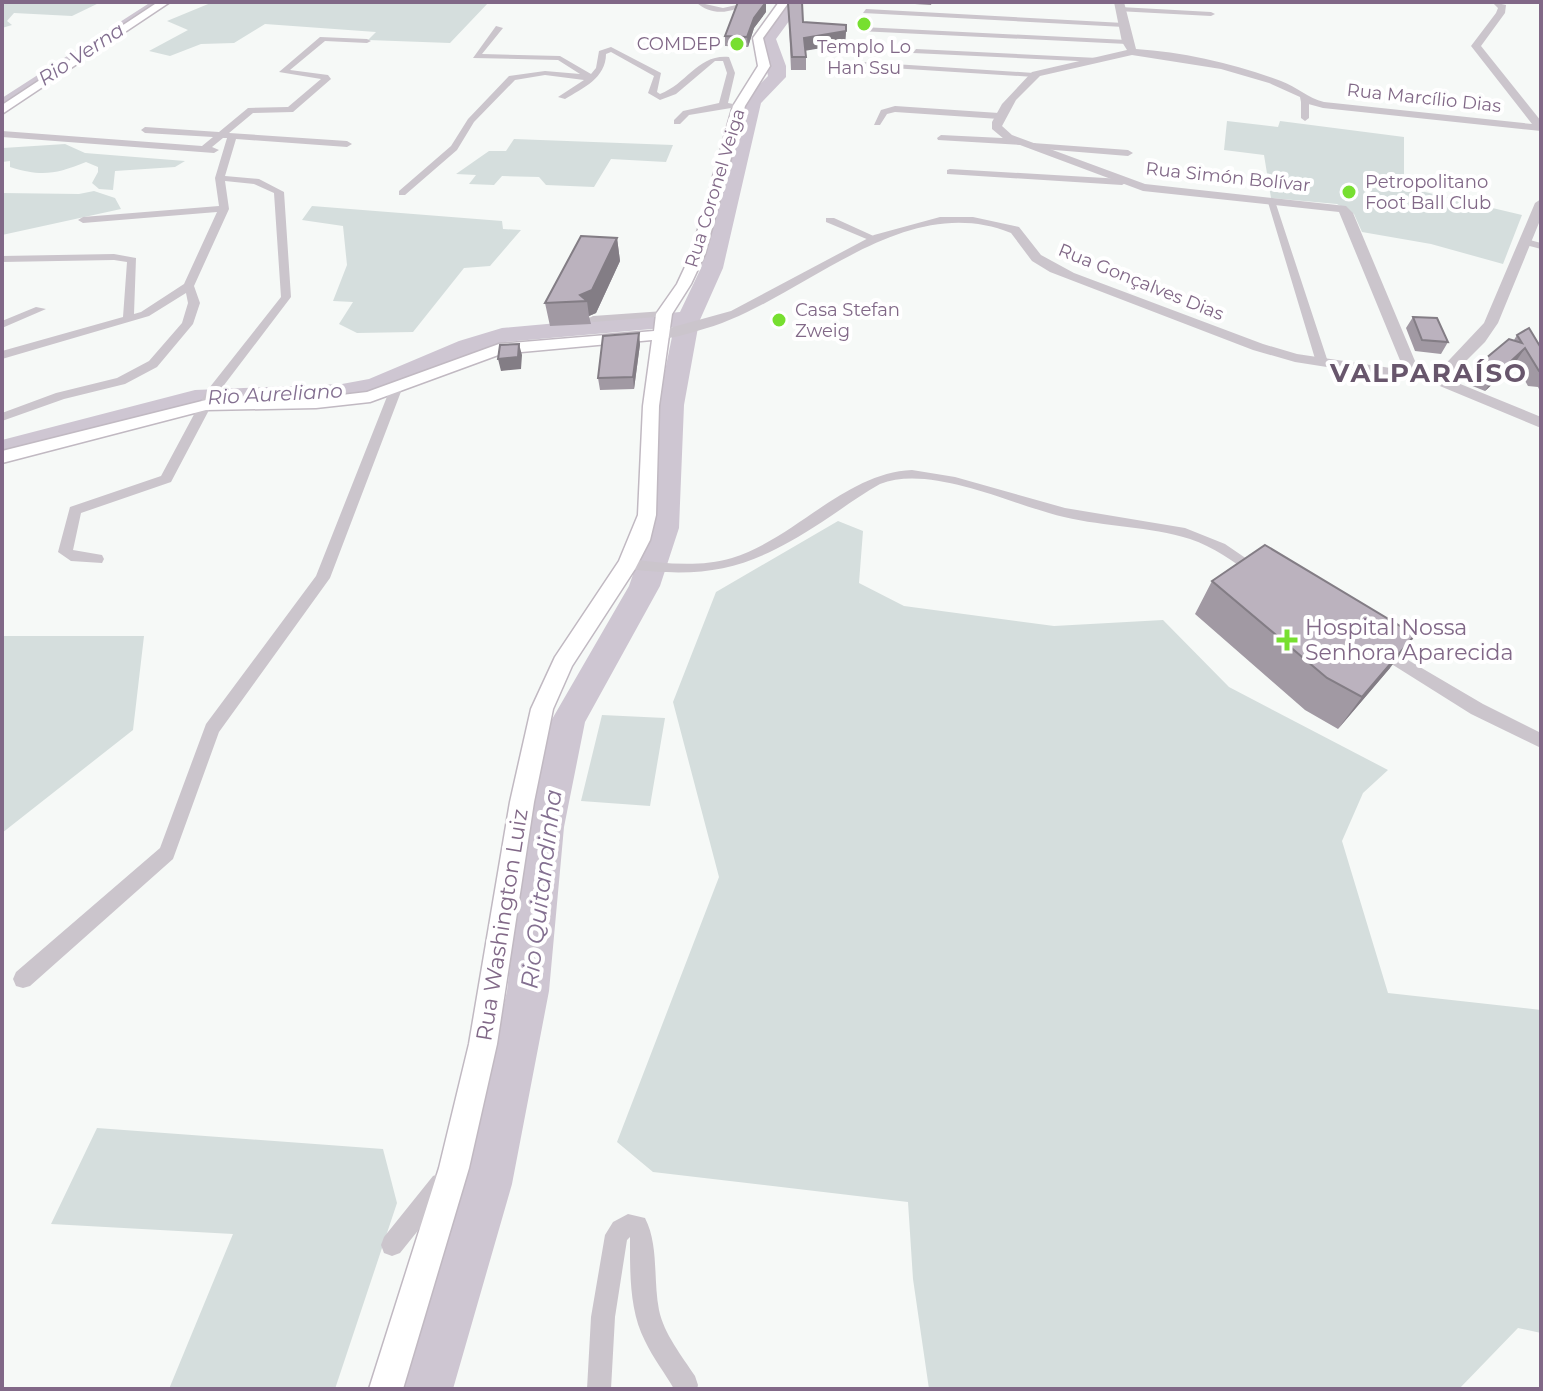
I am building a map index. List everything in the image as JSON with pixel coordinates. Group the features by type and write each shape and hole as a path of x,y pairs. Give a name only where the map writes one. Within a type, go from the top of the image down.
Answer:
{"main road":[{"path":"2,110 165,2"},
{"name":"Rua Coronel Veiga","path":"662,324 698,254 739,106 764,66 758,38 784,2"},
{"path":"2,457 209,399 316,403 370,397 499,349 662,324"},
{"name":"Rua Washington Luiz","path":"386,1389 454,1168 483,1044 520,818 542,709 575,643 628,564 647,515 651,406 662,324"}],"street":[{"path":"700,2 705,7 725,10 746,2"},
{"path":"1497,2 1503,7 1500,16 1477,40 1476,46 1541,128"},
{"path":"1130,47 1120,6 1211,14"},
{"path":"866,11 1124,25"},
{"path":"499,28 475,55 560,58 591,78"},
{"path":"862,29 1130,47"},
{"path":"204,149 226,136 251,110 293,109 328,77 283,72 323,39 367,41"},
{"path":"847,63 1034,75 1098,60 1130,47"},
{"name":"Rua Marcílio Dias","path":"1130,47 1243,71 1300,92 1305,100 1323,105 1541,128"},
{"path":"562,97 600,71 603,51 615,50 658,75 652,93 660,97 673,92 713,59 724,58 731,73 723,105"},
{"path":"916,51 1098,60"},
{"path":"402,193 454,148 471,121 512,78 545,73 591,78"},
{"path":"877,123 884,112 895,109 999,116 1034,75"},
{"path":"1305,100 1305,118"},
{"path":"677,122 686,113 723,105 739,106"},
{"name":"Rua Simón Bolívar","path":"999,116 995,124 998,130 1122,182 1155,189 1331,206 1347,213 1414,376"},
{"path":"145,130 347,144"},
{"path":"2,134 227,150"},
{"path":"2,355 128,320 158,308 189,286 224,209 220,178 227,150 226,136"},
{"path":"941,138 1128,153"},
{"path":"950,172 1122,182"},
{"path":"97,559 71,556 65,552 75,510 166,479 209,399 286,297 288,286 279,192 256,181 220,178"},
{"path":"1270,201 1322,362"},
{"path":"1438,380 1480,339 1491,323 1541,203"},
{"path":"83,220 224,209"},
{"path":"830,220 873,238"},
{"name":"Rua Gonçalves Dias","path":"662,324 697,328 759,302 873,238 930,223 961,220 999,225 1026,237 1032,253 1046,265 1088,284 1258,347 1322,362 1438,380 1541,423"},
{"path":"1526,242 1541,246"},
{"path":"2,259 99,257 132,260 128,320"},
{"path":"2,417 60,396 121,381 153,364 187,324 194,303 189,286"},
{"path":"2,325 40,309"},
{"path":"593,319 662,324"},
{"path":"23,979 167,853 212,729 323,578 396,389"},
{"path":"628,564 666,570 713,569 738,563 764,551 870,483 894,475 909,475 942,479 1067,513 1177,530 1200,537 1272,580"},
{"path":"1363,639 1477,709 1541,741"},
{"path":"392,1245 454,1168"},
{"path":"599,1389 603,1317 616,1235 625,1225 632,1223 641,1234 644,1300 653,1332 686,1385"}],"shaded area":[{"path":"2,2 101,2 72,16 14,13 7,21 12,25 2,28"},
{"path":"213,2 489,2 450,43 368,40 376,32 265,24 234,43 201,44 170,56 149,51 188,30 167,21"},
{"name":"Petropolitano Foot Ball Club","path":"1227,121 1278,127 1280,121 1404,137 1404,187 1522,215 1503,264 1431,244 1362,232 1354,214 1337,204 1271,198 1264,155 1224,150"},
{"path":"514,139 673,145 666,162 611,159 594,187 546,185 539,177 502,176 494,185 469,184 476,175 456,174 489,151 506,151"},
{"path":"65,144 85,153 185,161 175,167 115,171 113,190 99,189 92,183 98,167 86,162 40,173 10,167 10,161 2,162 3,148"},
{"path":"94,191 115,198 121,209 2,235 2,193 79,194"},
{"path":"312,206 502,221 503,229 521,230 490,266 464,268 413,332 357,333 339,324 353,302 333,301 347,265 343,226 302,220"},
{"path":"838,521 863,531 859,583 904,606 1054,626 1163,620 1229,687 1388,770 1363,793 1342,841 1388,993 1541,1010 1541,1333 1518,1328 1459,1389 929,1389 913,1279 908,1202 653,1172 617,1142 719,877 673,702 716,592"},
{"path":"2,636 144,636 133,730 2,833"},
{"path":"602,715 665,718 650,806 581,801"},
{"path":"97,1128 383,1149 397,1203 335,1389 169,1389 233,1234 51,1224"}],"building":[{"path":"738,2 766,2 754,18 747,37 725,36"},
{"path":"802,2 803,22 846,25 846,31 804,38 806,57 792,57 788,3"},
{"path":"581,236 617,238 592,290 580,295 587,301 545,303"},
{"path":"1413,317 1437,318 1448,342 1422,340"},
{"path":"1529,328 1541,348 1541,372 1525,348 1495,376 1479,370 1479,364 1509,339 1522,343 1517,335"},
{"path":"639,333 633,377 598,378 603,336"},
{"path":"519,344 518,357 498,359 500,345"},
{"path":"1265,545 1415,635 1362,697 1327,678 1212,581"}],"waterway":[{"name":"Rio Verna","path":"2,106 161,2"},
{"name":"Rio Quitandinha","path":"689,318 712,268 752,101 777,77 777,66 768,39 795,2"},
{"name":"Rio Aureliano","path":"2,449 195,398 342,392 376,385 502,335 689,318"},
{"name":"Rio Quitandinha","path":"427,1389 488,1184 528,991 545,827 568,721 644,586 664,528 671,405 689,318"}],"place":[{"name":"Templo Lo Han Ssu","path":"864,24"},
{"name":"COMDEP","path":"737,44"},
{"name":"Petropolitano Foot Ball Club","path":"1349,192"},
{"name":"Casa Stefan Zweig","path":"779,320"},
{"name":"Hospital Nossa Senhora Aparecida","path":"1287,640"}],"district":[{"name":"VALPARAÍSO","path":"1429,373"}]}
